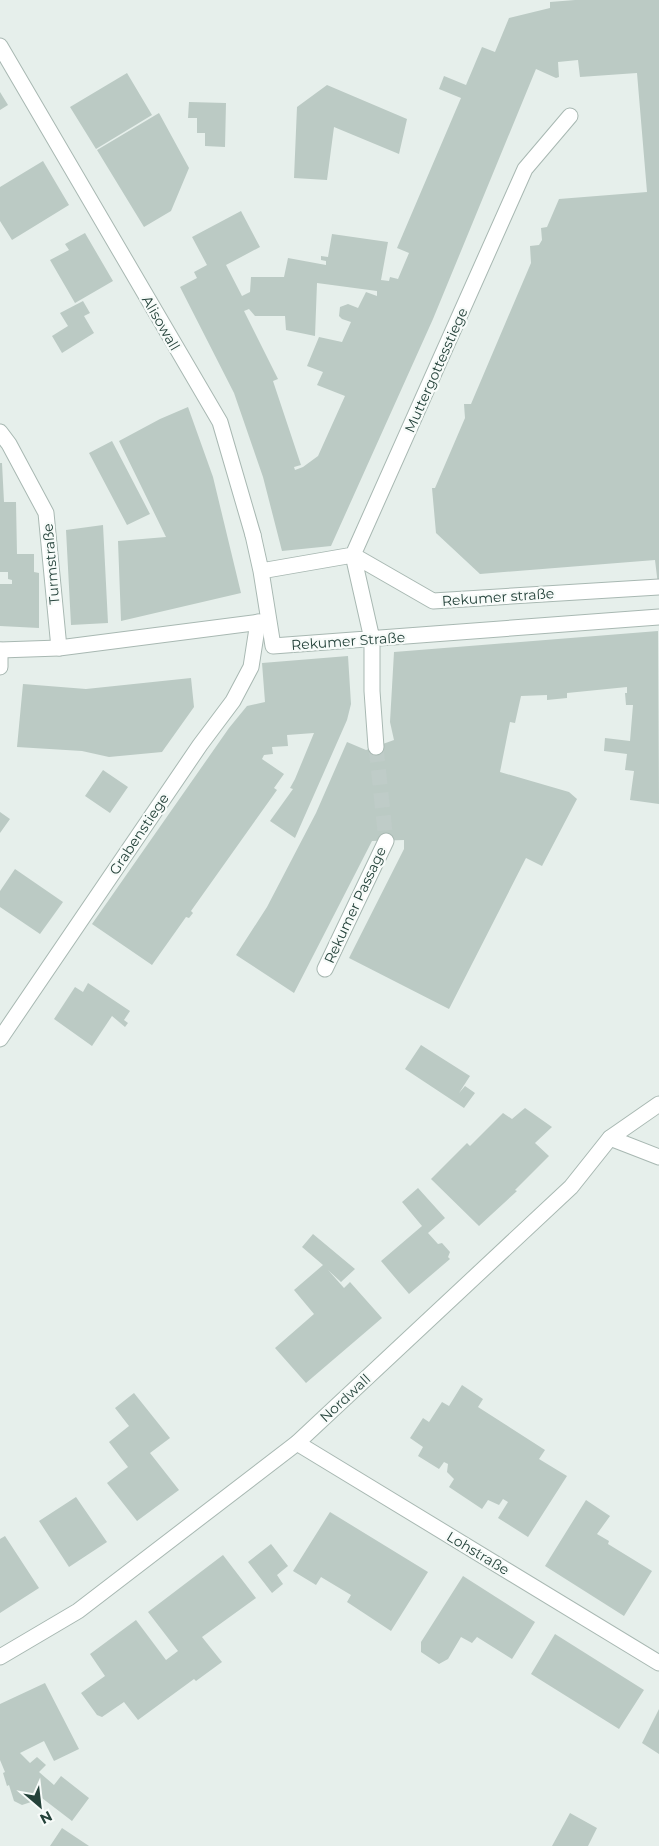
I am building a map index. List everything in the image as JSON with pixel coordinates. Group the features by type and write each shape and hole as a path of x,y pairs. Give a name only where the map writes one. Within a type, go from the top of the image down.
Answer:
{"street":[{"name":"Alisowall","path":"0,46 220,422 253,535 261,571 264,621"},
{"name":"Muttergottesstiege","path":"353,555 525,169 570,116"},
{"name":"Turmstraße","path":"3,440 46,514 58,648"},
{"path":"261,571 353,555 372,639 372,691 376,747"},
{"name":"Rekumer straße","path":"353,555 433,601 659,587"},
{"name":"Rekumer Straße","path":"264,621 273,646 659,617"},
{"path":"0,667 0,650 58,648 264,621"},
{"name":"Grabenstiege","path":"0,1038 200,745 233,701 251,667 264,621"},
{"name":"Rekumer Passage","path":"325,969 386,841"},
{"name":"Nordwall","path":"0,1657 78,1611 297,1443 571,1187 610,1138 659,1104"},
{"path":"610,1138 659,1157"},
{"name":"Lohstraße","path":"297,1443 659,1662"}],"building":[{"path":"575,0 659,0 659,584 655,560 480,574 436,533 432,488 435,488 465,418 464,404 471,404 531,263 530,246 539,245 542,240 541,228 547,227 559,199 647,192 637,73 580,77 578,60 558,62 559,77 556,78 536,69 433,319 331,546 282,551 263,477 234,393 180,287 197,278 194,272 207,265 192,237 241,211 260,247 226,265 242,296 250,292 251,277 284,277 288,258 326,265 326,261 321,260 321,256 328,257 332,234 388,242 381,280 389,281 390,277 398,279 409,253 397,248 461,98 439,89 444,76 466,85 482,47 495,52 509,18 550,8 550,2","holes":["317,283 377,291 377,296 366,292 358,308 348,304 340,307 339,316 351,322 342,342 319,337 307,366 323,372 317,385 345,396 318,456 303,467 295,470 294,467 301,465 273,381 278,379 244,311 249,309 255,316 285,316 286,330 315,336"]},
{"path":"127,73 152,115 96,149 70,107"},
{"path":"327,85 407,119 399,154 334,127 327,180 294,178 297,107"},
{"path":"0,92 8,105 0,110"},
{"path":"189,102 226,103 225,147 205,146 205,133 197,133 197,118 188,118"},
{"path":"159,113 189,168 171,211 144,227 97,150"},
{"path":"43,161 69,205 12,240 0,221 0,187"},
{"path":"85,233 113,281 75,303 50,260 69,250 65,244"},
{"path":"83,301 90,313 84,316 94,333 62,353 52,336 68,326 60,313"},
{"path":"188,407 213,477 241,593 121,621 118,541 166,537 119,441 160,419"},
{"path":"112,441 150,514 127,525 89,453"},
{"path":"0,463 2,463 4,502 16,502 17,554 34,554 34,572 39,573 39,628 0,626 0,584 12,584 12,580 8,579 8,572 0,572"},
{"path":"103,525 108,623 71,625 66,530"},
{"path":"658,631 659,804 630,800 634,771 625,770 627,754 604,751 605,738 630,741 633,705 626,705 625,693 627,693 627,687 567,693 567,698 547,700 547,695 521,696 515,723 510,722 500,772 569,792 577,799 542,866 526,858 449,1009 349,958 404,849 404,840 372,841 294,993 236,955 267,907 316,813 347,742 366,750 394,740 390,722 394,652"},
{"path":"348,656 351,704 347,720 295,838 270,821 293,789 290,788 314,733 287,735 288,746 272,747 273,754 264,755 262,759 284,774 274,788 277,790 191,911 193,913 189,918 186,917 152,965 92,924 229,728 247,706 265,702 262,663"},
{"path":"191,678 194,707 162,752 109,757 82,751 17,747 23,684 86,689"},
{"path":"103,770 128,787 110,813 85,796"},
{"path":"0,812 10,819 0,833"},
{"path":"15,869 63,902 40,934 0,907 0,891"},
{"path":"88,983 130,1011 124,1020 128,1023 125,1027 112,1016 92,1046 54,1019 75,987 83,992"},
{"path":"421,1045 470,1076 459,1093 465,1086 475,1093 464,1108 405,1069"},
{"path":"525,1108 552,1127 535,1143 549,1156 515,1190 517,1191 479,1226 431,1179 467,1143 470,1146 503,1113 512,1119"},
{"path":"418,1188 445,1218 428,1233 438,1244 442,1243 450,1252 448,1257 450,1259 409,1294 381,1261 422,1226 402,1202"},
{"path":"313,1234 355,1269 341,1282 328,1270 344,1288 350,1282 382,1318 306,1383 275,1348 314,1314 294,1290 323,1265 302,1247"},
{"path":"462,1385 483,1399 478,1407 545,1450 539,1459 567,1476 528,1537 498,1518 508,1502 503,1499 499,1505 488,1500 482,1509 449,1487 454,1479 447,1472 448,1464 444,1462 439,1469 418,1456 423,1447 410,1438 423,1418 429,1422 442,1402 449,1406"},
{"path":"134,1393 170,1438 150,1453 179,1490 137,1521 107,1483 128,1467 109,1442 129,1426 115,1408"},
{"path":"76,1497 107,1542 69,1567 39,1521"},
{"path":"586,1500 610,1516 597,1534 609,1541 608,1544 652,1571 624,1616 545,1566"},
{"path":"330,1512 428,1572 391,1631 347,1602 351,1595 321,1577 316,1585 293,1571"},
{"path":"5,1536 39,1588 0,1613 0,1539"},
{"path":"271,1544 288,1566 277,1575 283,1584 272,1593 248,1562"},
{"path":"223,1555 256,1598 202,1637 222,1662 196,1681 194,1679 138,1720 124,1702 102,1717 97,1715 81,1693 105,1676 90,1654 136,1620 166,1660 178,1651 148,1612"},
{"path":"463,1576 535,1622 512,1659 477,1637 472,1643 461,1637 448,1659 439,1664 421,1652 421,1642"},
{"path":"555,1634 644,1690 619,1729 531,1674"},
{"path":"45,1683 79,1749 54,1761 44,1741 20,1753 30,1763 37,1757 46,1765 39,1772 54,1785 61,1776 89,1798 72,1821 38,1795 31,1802 22,1805 14,1801 9,1785 7,1786 3,1773 5,1772 0,1760 0,1704"},
{"path":"659,1709 659,1754 642,1743"},
{"path":"570,1813 597,1828 588,1846 552,1846"},
{"path":"62,1828 89,1846 50,1846"}],"tunnel":[{"path":"376,747 386,841"}]}
